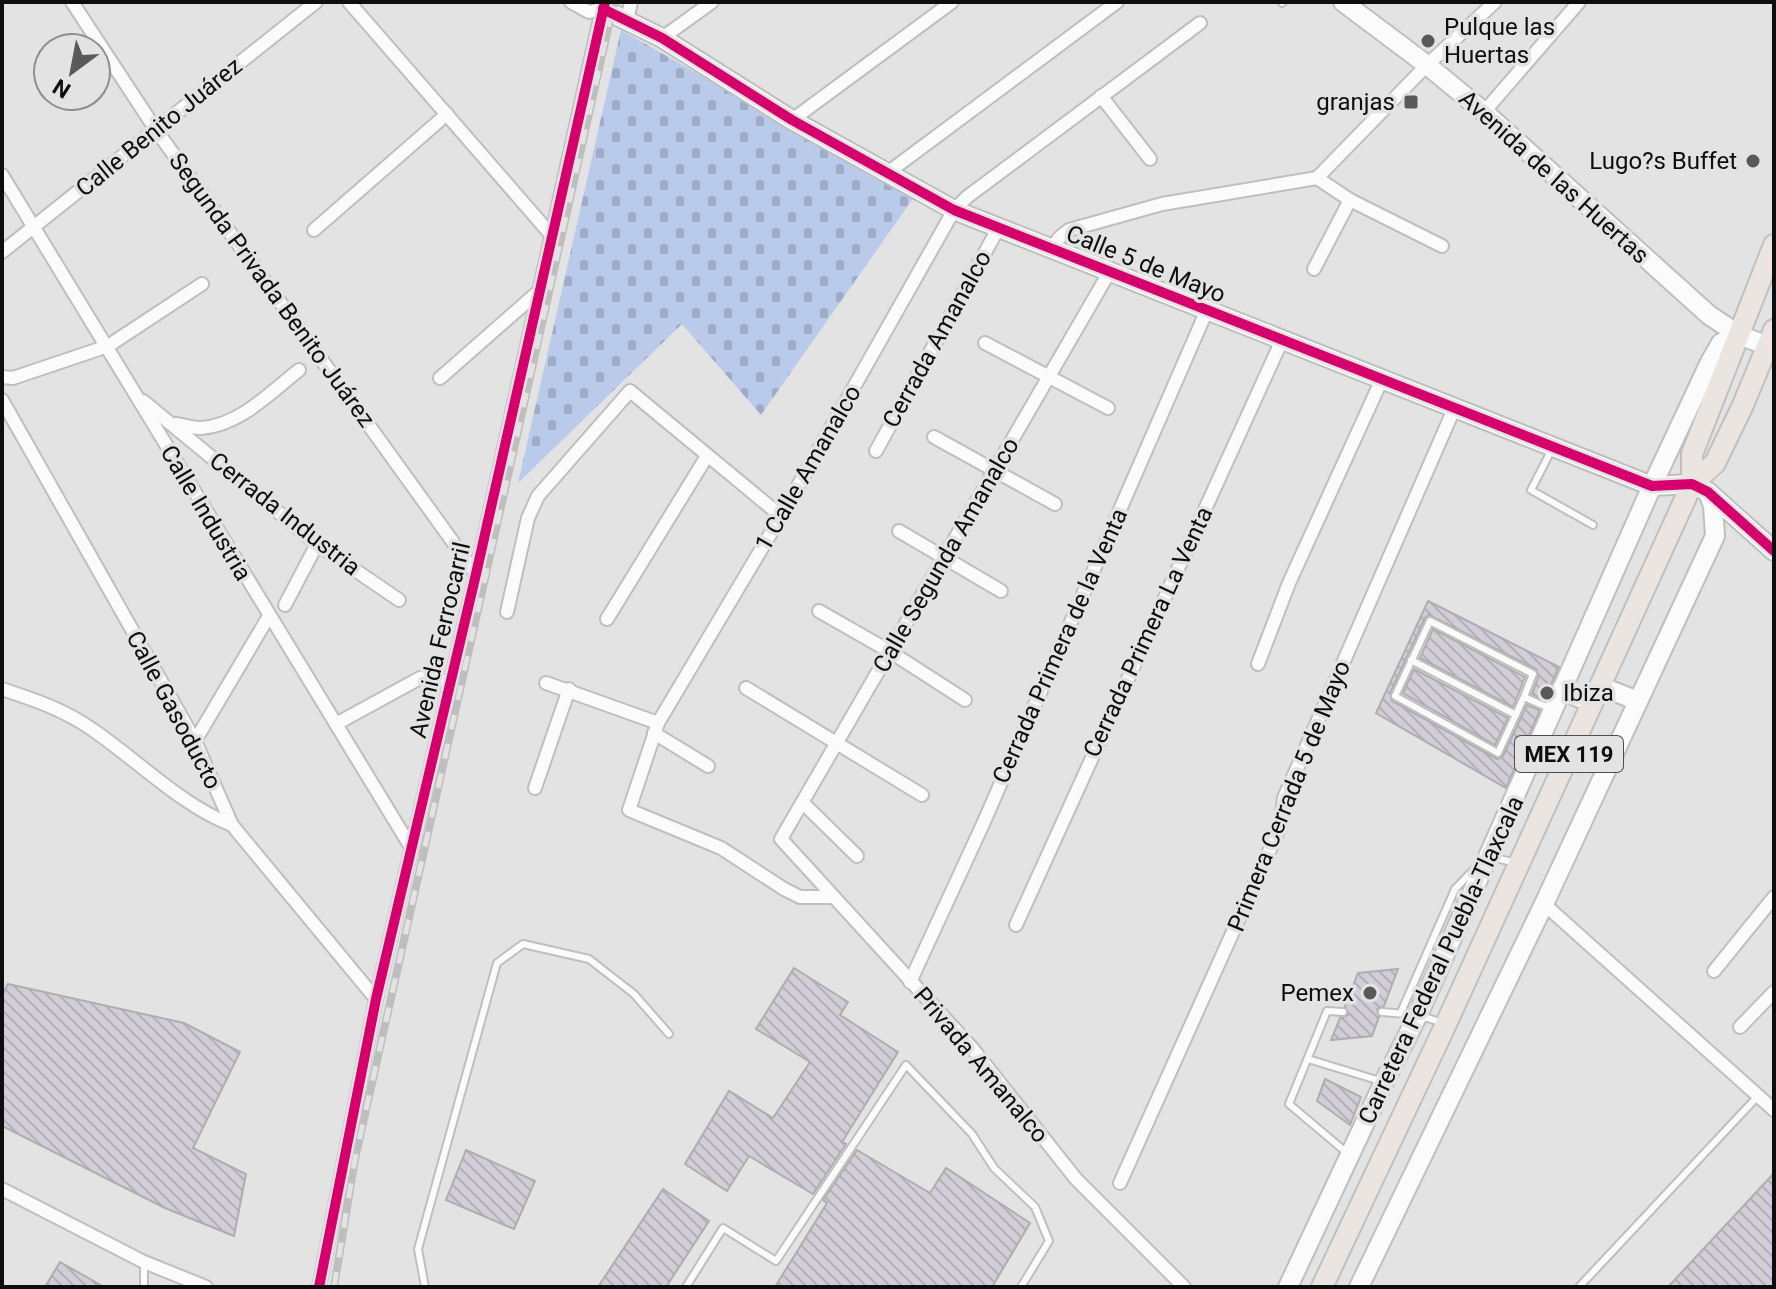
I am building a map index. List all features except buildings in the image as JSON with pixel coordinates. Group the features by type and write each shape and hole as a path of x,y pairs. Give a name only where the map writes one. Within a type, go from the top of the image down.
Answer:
{"main road":[{"name":"Avenida de las Huertas","path":"1343,2 1484,112 1709,315 1739,335 1771,338"},
{"name":"Calle 5 de Mayo","path":"603,4 629,11 662,38 792,120 954,210 1652,486 1700,488"},
{"name":"Carretera Federal Puebla-Tlaxcala","path":"1359,1287 1544,904 1715,536 1713,506 1700,488 1692,454 1774,245"},
{"name":"Carretera Federal Puebla-Tlaxcala","path":"1288,1287 1351,1156 1410,1014 1490,857 1561,690 1710,362 1721,343 1739,335"},
{"name":"Carretera Federal Puebla-Tlaxcala","path":"1322,1287 1596,695 1715,463 1771,338"},
{"path":"1700,488 1774,551"},
{"path":"1561,690 1638,701"}],"street":[{"name":"Segunda Privada Benito Juárez","path":"72,2 156,130 476,574"},
{"name":"Calle Benito Juárez","path":"2,252 316,2"},
{"path":"349,2 553,237"},
{"path":"571,2 589,12 603,4"},
{"path":"662,38 712,2"},
{"path":"792,120 952,2"},
{"path":"886,174 1117,2"},
{"path":"1052,249 1069,230 1162,204 1317,178 1427,65 1495,2"},
{"path":"1484,112 1579,2"},
{"name":"Avenida Ferrocarril","path":"319,1287 376,999 553,237 603,4"},
{"name":"1 Calle Amanalco","path":"833,897 800,897 721,848 629,810 656,728 781,516 954,210 967,197 1200,23"},
{"path":"1101,96 1150,159"},
{"path":"314,230 447,114"},
{"name":"Calle Industria","path":"2,175 412,849"},
{"path":"1317,178 1350,200 1442,246"},
{"path":"1314,269 1350,200"},
{"name":"Cerrada Amanalco","path":"876,451 999,227"},
{"name":"Calle Segunda Amanalco","path":"781,839 1110,271"},
{"path":"2,377 13,378 108,346 202,284"},
{"path":"440,378 538,292"},
{"name":"Cerrada Primera de la Venta","path":"910,982 983,824 1207,310"},
{"name":"Cerrada Primera La Venta","path":"1016,925 1282,340"},
{"path":"985,343 1108,408"},
{"path":"173,423 200,428 220,424 246,412 299,370"},
{"path":"1258,664 1284,597 1382,379"},
{"path":"507,612 528,518 538,496 630,391 781,516"},
{"name":"Cerrada Industria","path":"136,396 173,423 317,544 399,600"},
{"name":"Calle Gasoducto","path":"2,400 195,741 232,825 376,999"},
{"name":"Primera Cerrada 5 de Mayo","path":"1120,1183 1280,827 1284,798 1454,409"},
{"path":"934,437 1055,504"},
{"path":"607,619 707,456"},
{"path":"899,531 1001,591"},
{"path":"285,605 317,544"},
{"path":"819,611 965,700"},
{"path":"195,741 269,616"},
{"path":"336,724 420,678 451,682"},
{"path":"546,683 569,689 656,728 708,766"},
{"path":"746,688 922,795"},
{"path":"2,689 56,707 202,809 232,825"},
{"path":"535,788 569,689"},
{"path":"803,803 857,856"},
{"name":"Privada Amanalco","path":"781,839 972,1048 1076,1179 1184,1287"},
{"path":"1714,971 1774,897"},
{"path":"1544,904 1774,1110"},
{"path":"1740,1027 1774,992"},
{"path":"2,1189 144,1262 206,1287"}],"lane":[{"path":"1554,446 1531,490 1593,525"},
{"path":"1430,621 1533,674 1498,753 1395,696 1411,660 1430,621"},
{"path":"1411,660 1516,715"},
{"path":"1524,697 1553,710"},
{"path":"1490,857 1519,864"},
{"path":"425,1287 418,1249 497,963 523,944 589,959 634,994 669,1034"},
{"path":"1343,1012 1327,1011 1289,1104 1351,1156"},
{"path":"1382,1012 1410,1014 1446,1024"},
{"path":"1308,1059 1384,1082"},
{"path":"686,1287 723,1228 776,1261 906,1065 972,1134 994,1168 1035,1207 1049,1241 1021,1287"},
{"path":"1579,1287 1758,1096"},
{"path":"144,1262 144,1287"}],"green space":[{"path":"621,30 914,197 761,415 682,324 518,483"}],"railway":[{"path":"334,1287 355,1159 614,2"}],"cycle path":[{"path":"319,1287 376,999 605,2"},
{"path":"603,9 662,38 792,120 954,210 1652,486 1692,484 1708,492 1774,551"}],"place":[{"name":"Pulque las Huertas","path":"1428,41"},
{"name":"granjas","path":"1411,102"},
{"name":"Lugo?s Buffet","path":"1753,161"},
{"name":"Ibiza","path":"1547,693"},
{"name":"Pemex","path":"1370,993"}]}
